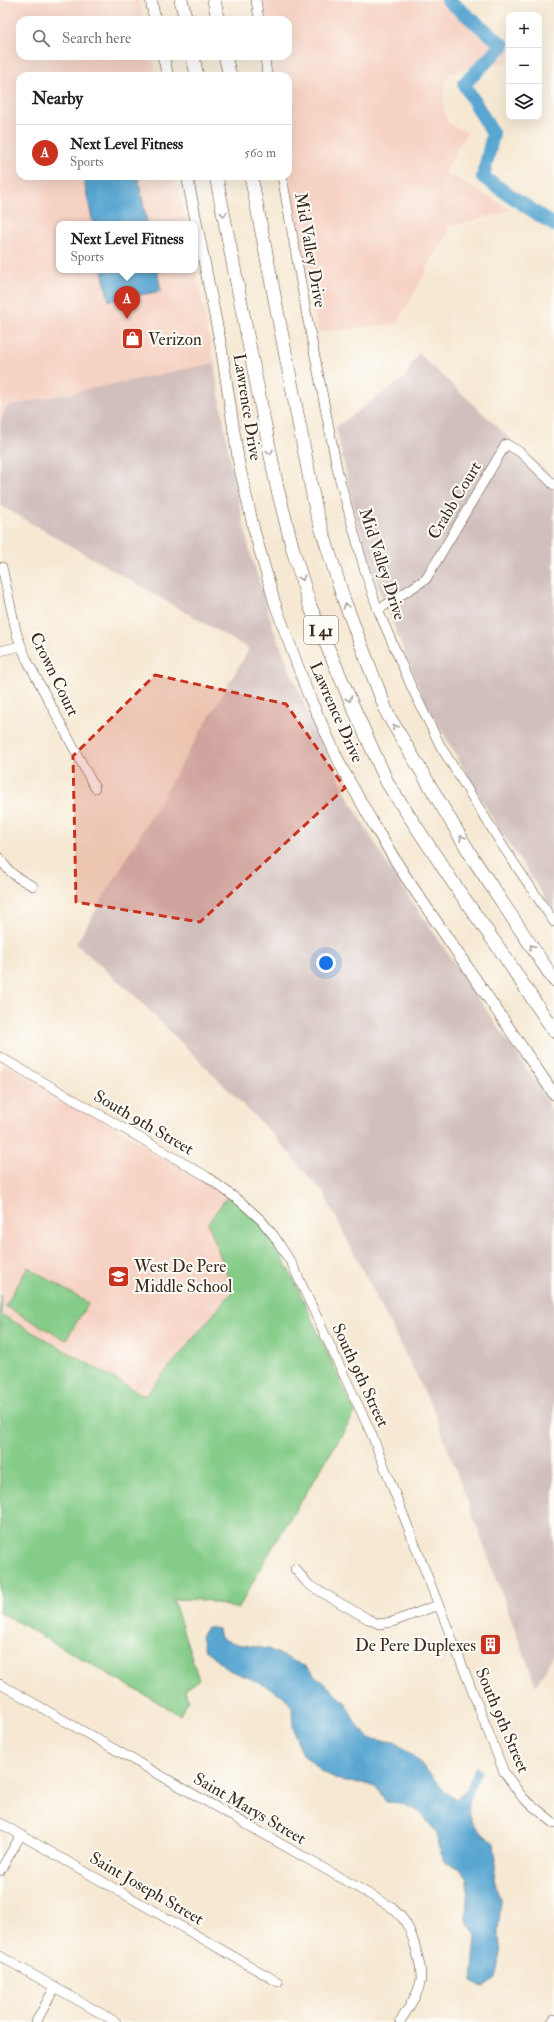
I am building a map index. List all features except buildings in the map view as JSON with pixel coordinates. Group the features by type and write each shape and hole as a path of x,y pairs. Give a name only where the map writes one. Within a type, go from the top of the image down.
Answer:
{"highway":[{"path":"181,0 185,16"},
{"path":"214,0 217,16"},
{"path":"194,60 196,72"},
{"path":"226,60 229,72"},
{"name":"I 41","path":"217,180 277,487 293,550 310,606 388,784 554,1031"},
{"name":"I 41","path":"252,180 316,511 347,607 388,715 474,860 554,980"}],"main road":[{"path":"151,0 154,16"},
{"path":"164,60 167,72"},
{"name":"Lawrence Drive","path":"188,180 196,221"},
{"name":"Lawrence Drive","path":"198,231 221,346 240,464 254,530 275,604 308,694 342,768 375,827 405,876 554,1094"}],"street":[{"path":"256,0 258,16"},
{"path":"265,60 266,72"},
{"name":"Mid Valley Drive","path":"283,180 306,311 338,473 364,568 378,610 412,688 441,747 504,848 554,922"},
{"name":"Crabb Court","path":"378,610 426,579 506,444 520,452 554,485"},
{"name":"Crown Court","path":"2,567 17,635 21,646 95,788"},
{"path":"0,651 21,646"},
{"path":"0,858 5,867 18,879 33,886"},
{"name":"South 9th Street","path":"0,1057 206,1176 230,1193 265,1224 292,1264 372,1435 504,1772 522,1798 554,1824"},
{"path":"295,1569 309,1585 368,1619 380,1624 392,1622 438,1605"},
{"name":"Saint Marys Street","path":"0,1684 390,1906 404,1920 412,1937 421,1979 414,1998 400,2022"},
{"name":"Saint Joseph Street","path":"0,1823 278,1982"},
{"path":"0,1871 21,1835"},
{"path":"0,1956 116,2022"},
{"path":"36,2022 55,1987"}],"highlighted area":[{"path":"155,675 286,704 345,788 200,922 76,902 73,756"}],"shaded area":[{"path":"0,0 139,0 143,16 16,16 16,60 153,60 155,72 16,72 16,180 177,180 185,221 56,221 56,273 196,273 214,363 8,406 0,421"},
{"path":"262,0 446,0 453,13 506,45 506,62 469,68 451,73 446,82 443,94 447,121 456,128 467,132 445,172 512,210 450,227 397,324 318,332 303,262 290,180 292,180 292,72 273,72 272,60 292,60 292,16 264,16"},
{"path":"418,353 554,479 554,911 495,823 423,698 376,582 356,517 336,427 405,377"},
{"path":"214,363 230,460 249,548 273,628 309,716 349,799 390,869 541,1090 554,1116 554,1654 536,1686 434,1411 324,1194 275,1137 136,997 76,944 249,649 0,505 0,421 8,406"},
{"path":"5,1064 229,1194 208,1223 233,1290 145,1396 2,1315 0,1294 0,1073"}],"green space":[{"path":"229,1194 258,1221 272,1239 296,1284 355,1413 268,1555 238,1609 205,1600 173,1599 199,1680 185,1690 188,1700 180,1715 0,1612 0,1294 2,1315 145,1396 233,1291 208,1223"},
{"path":"28,1267 88,1303 66,1340 5,1306"}],"water":[{"path":"84,180 139,180 146,221 92,221"},
{"path":"103,273 158,273 161,291 109,301"},
{"path":"207,1627 218,1629 220,1638 237,1644 268,1649 306,1667 346,1703 357,1726 371,1739 395,1742 418,1760 445,1792 456,1799 467,1789 476,1766 481,1772 470,1801 469,1812 470,1818 474,1825 494,1843 496,1860 494,1881 501,1902 498,1931 501,1953 495,1978 483,1987 472,1982 476,1935 466,1920 468,1879 460,1869 445,1862 438,1846 437,1833 420,1812 400,1803 386,1802 377,1788 363,1783 344,1782 322,1772 300,1751 293,1726 292,1707 284,1696 256,1681 229,1670 205,1650 201,1637"}],"waterway":[{"path":"448,0 503,45 464,84 493,134 483,177 554,225"}],"place":[{"name":"Next Level Fitness","path":"127,319"},
{"name":"Verizon","path":"132,339"},
{"name":"West De Pere Middle School","path":"118,1276"},
{"name":"De Pere Duplexes","path":"491,1645"}]}
